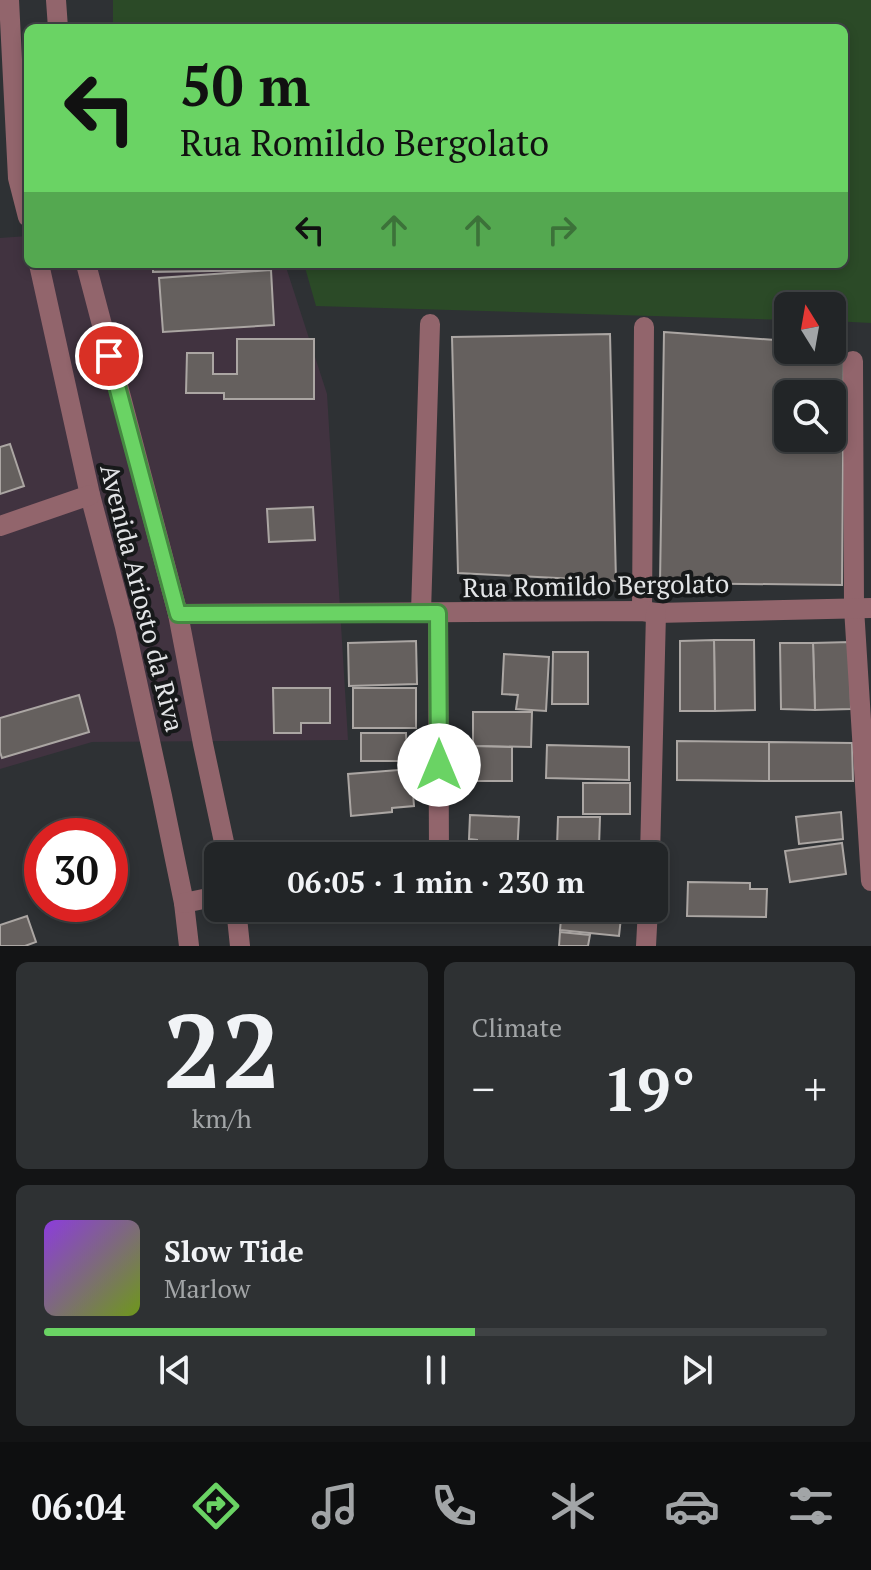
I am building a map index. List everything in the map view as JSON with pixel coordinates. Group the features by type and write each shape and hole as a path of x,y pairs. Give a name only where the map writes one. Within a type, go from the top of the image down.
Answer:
{"street":[{"path":"9,0 9,181 24,209"},
{"path":"56,0 58,24"},
{"name":"Avenida Ariosto da Riva","path":"40,268 90,495 128,643 184,903 189,946"},
{"path":"87,268 178,614 224,842"},
{"path":"430,324 429,613 438,842"},
{"path":"644,327 650,842"},
{"path":"853,361 871,881"},
{"path":"0,526 90,495"},
{"name":"Rua Romildo Bergolato","path":"178,614 863,608"},
{"path":"184,903 204,899"},
{"path":"237,922 240,946"},
{"path":"646,946 647,922"}],"shaded area":[{"path":"24,236 24,268 286,268 327,394 348,740 92,742 0,769 0,238"}],"green space":[{"path":"113,0 871,0 871,323 846,322 846,292 774,292 774,320 316,306 305,268 848,268 848,24 113,24"}],"building":[{"path":"153,268 271,270 153,272"},
{"path":"271,270 274,325 163,332 159,278"},
{"path":"664,332 774,340 774,364 844,364 844,380 774,380 774,452 843,452 842,585 660,583"},
{"path":"610,334 616,581 458,573 452,337"},
{"path":"237,339 314,339 314,399 224,399 224,393 186,393 187,353 213,353 213,374 237,374"},
{"path":"10,444 24,486 0,494 0,447"},
{"path":"313,507 315,540 269,542 267,509"},
{"path":"714,640 754,640 755,710 715,711"},
{"path":"714,640 715,711 680,711 680,641"},
{"path":"416,641 417,684 349,686 348,643"},
{"path":"850,642 851,709 815,710 813,643"},
{"path":"780,643 813,643 815,710 781,709"},
{"path":"553,652 588,652 588,704 552,704"},
{"path":"504,654 549,657 546,711 516,709 518,695 502,694"},
{"path":"273,688 330,688 330,723 301,723 301,733 274,733"},
{"path":"353,688 416,688 416,728 353,728"},
{"path":"79,695 89,732 2,758 0,718"},
{"path":"473,712 532,712 531,747 473,746"},
{"path":"361,733 406,733 407,761 361,761"},
{"path":"677,741 769,742 769,781 677,780"},
{"path":"769,742 852,743 853,781 769,781"},
{"path":"547,745 629,747 629,780 546,778"},
{"path":"472,746 512,747 512,781 471,781"},
{"path":"411,769 414,806 392,808 392,812 351,816 348,774"},
{"path":"583,783 630,783 630,814 583,814"},
{"path":"841,812 843,839 799,844 796,817"},
{"path":"470,815 519,817 518,842 477,842 469,839"},
{"path":"558,817 600,817 599,842 557,842"},
{"path":"842,843 846,874 790,882 785,851"},
{"path":"688,882 750,883 750,889 767,889 766,917 687,916"},
{"path":"24,917 24,922 29,922 36,942 25,946 0,946 0,925"},
{"path":"561,922 620,922 619,936 560,930"},
{"path":"560,932 590,935 588,946 559,946"}],"route":[{"path":"109,356 178,614 438,613 439,765"}]}
